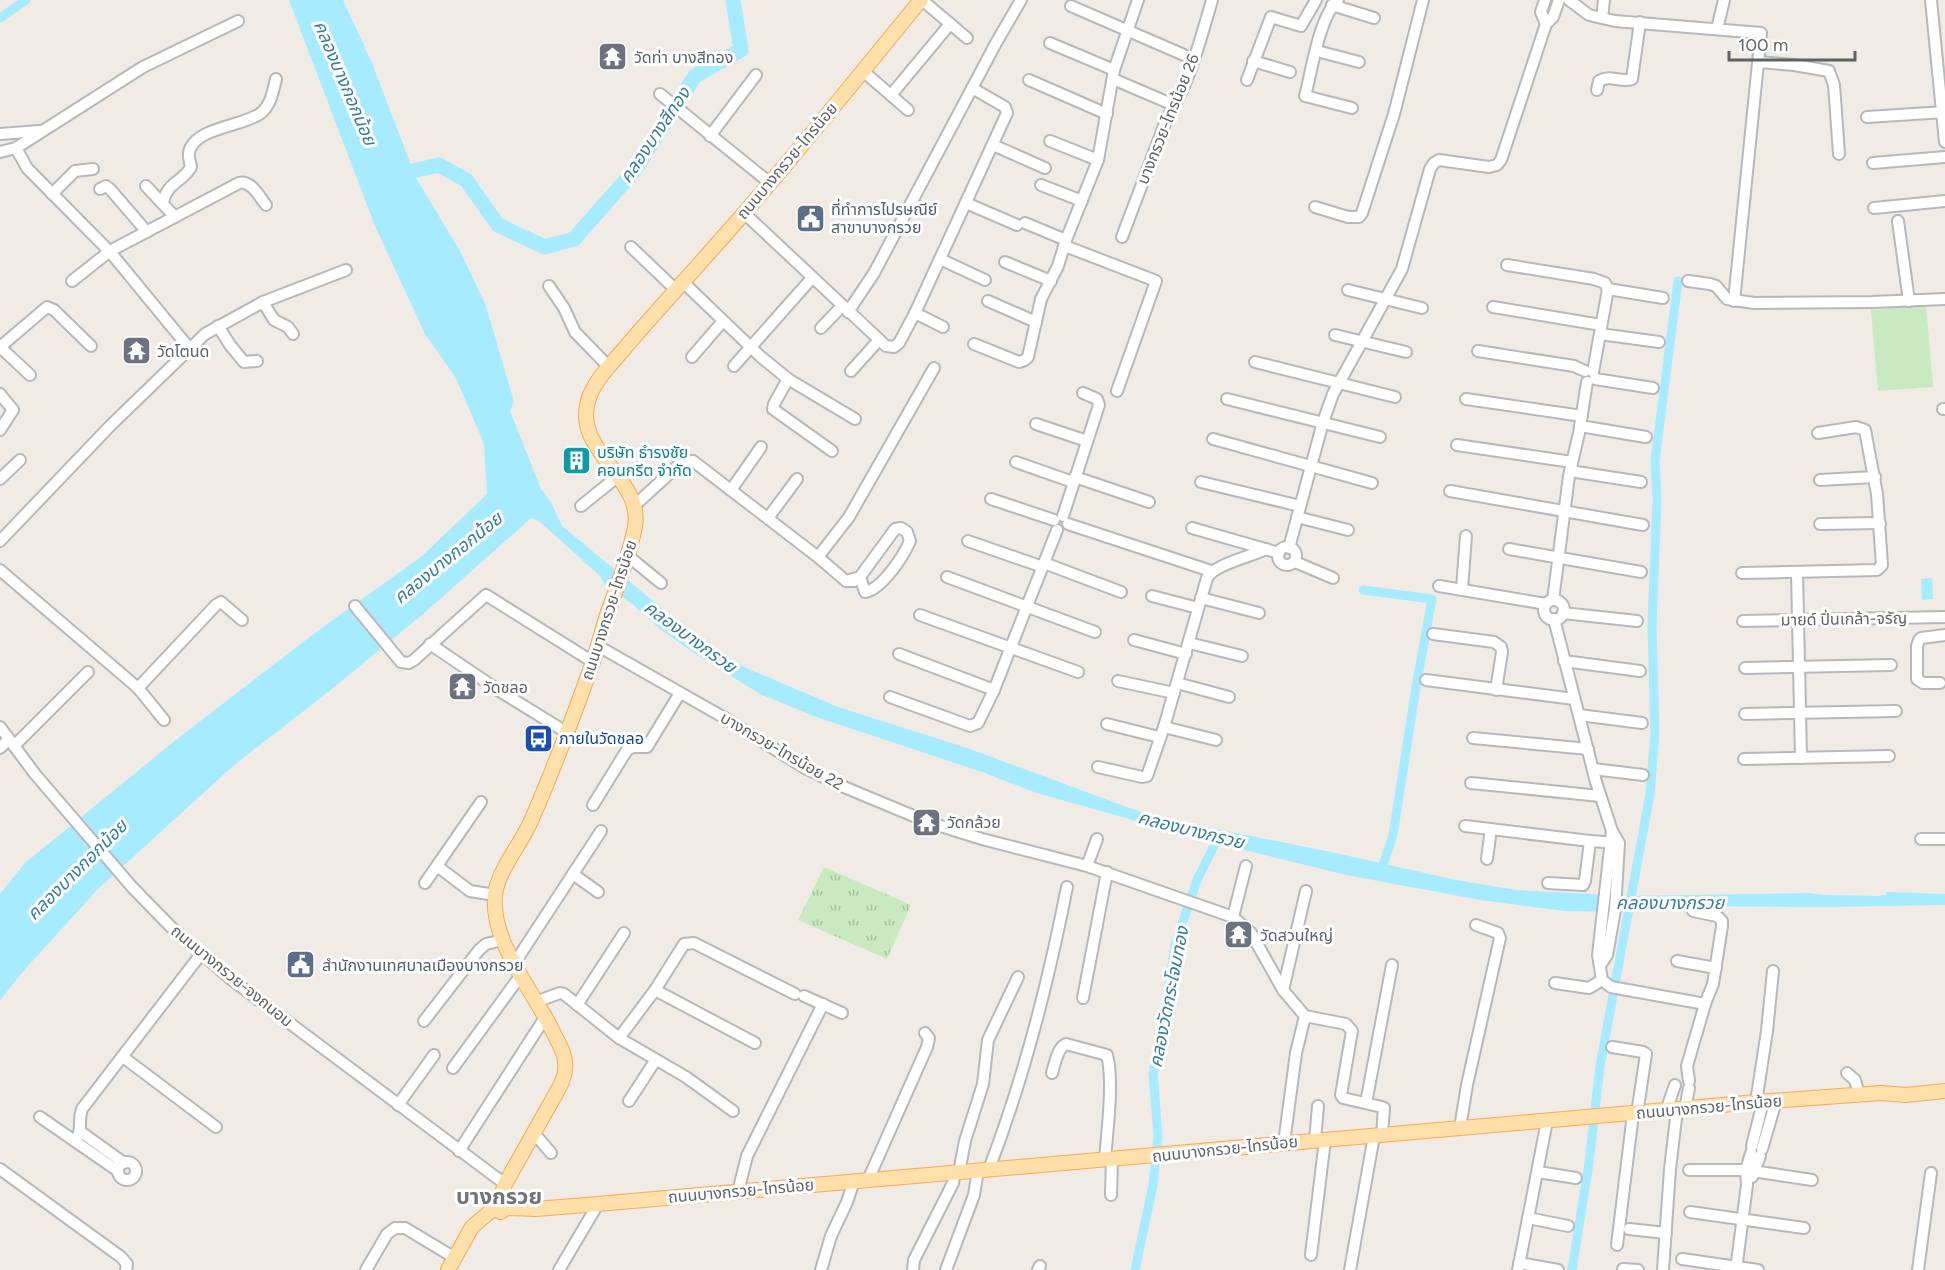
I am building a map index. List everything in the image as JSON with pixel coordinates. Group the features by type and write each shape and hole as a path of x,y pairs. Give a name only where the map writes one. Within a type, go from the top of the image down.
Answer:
{"main road":[{"name":"ถนนบางกรวย-ไทรน้อย","path":"921,0 770,183 609,367 591,393 586,415 594,446 629,493 634,506 636,523 627,559 593,662 531,821 500,878 495,895 497,918 503,940 517,969 546,1016 563,1053 566,1071 501,1200 527,1210 1859,1094 1906,1095 1945,1091"},
{"path":"452,1264 466,1236 479,1220 501,1200 508,1196 513,1202 527,1210"},
{"path":"479,1220 518,1214 527,1210"}],"street":[{"path":"921,0 967,38"},
{"path":"821,328 845,309 874,273 1021,0"},
{"path":"975,344 1023,362 1028,357 1041,299 1059,266 1098,160 1113,74 1138,0"},
{"name":"บางกรวย-ไทรน้อย 26","path":"1122,237 1167,118 1175,107 1186,79 1212,0"},
{"path":"1247,80 1270,17 1301,26 1316,0"},
{"path":"1315,207 1348,217 1356,218 1362,213 1394,114 1423,0"},
{"path":"1545,0 1541,12 1546,24"},
{"path":"1284,550 1299,511 1323,422 1339,382 1402,269 1430,169 1434,163 1445,160 1489,167 1497,165 1501,160 1546,24 1553,17 1559,0"},
{"path":"1569,0 1589,15 1615,21 1761,33 1734,301"},
{"path":"1602,18 1604,0"},
{"path":"1717,29 1724,0"},
{"path":"1931,0 1940,21 1945,142"},
{"path":"1352,108 1305,96 1322,27 1335,3 1374,18"},
{"path":"1071,6 1184,55"},
{"path":"0,152 16,148 143,67 238,21"},
{"path":"1597,90 1599,81 1606,77 1632,79 1640,22"},
{"path":"891,95 950,24"},
{"path":"1050,43 1169,103"},
{"path":"1317,51 1359,62"},
{"path":"1253,61 1290,72"},
{"path":"1758,62 1829,71 1834,85 1839,154"},
{"path":"863,71 908,110"},
{"path":"710,136 756,75"},
{"path":"163,202 171,184 187,174 191,167 188,156 193,145 216,130 262,112 270,101 276,79"},
{"path":"1029,80 1107,114"},
{"path":"744,213 879,340 886,346 894,347 899,344 915,313 1007,110 972,88"},
{"path":"663,97 770,183"},
{"path":"1867,117 1944,112"},
{"path":"0,134 40,131"},
{"path":"1050,141 1098,160"},
{"path":"993,145 1045,168"},
{"path":"16,148 27,168 110,251 190,349"},
{"path":"1873,163 1945,157"},
{"path":"52,194 75,171 93,169"},
{"path":"72,281 110,251 244,182 250,185 266,206"},
{"path":"1041,184 1082,201"},
{"path":"100,189 106,186 110,189 147,232"},
{"path":"146,186 175,217"},
{"path":"1874,208 1945,201"},
{"path":"966,203 1156,281 1117,391"},
{"path":"1898,221 1910,301"},
{"path":"631,247 723,321 750,349 788,379 855,419"},
{"path":"940,259 985,280"},
{"path":"1005,262 1051,281"},
{"path":"1507,265 1600,280 1608,289 1571,466 1559,558 1550,602 1544,609 1545,614 1554,619 1600,795 1614,839 1609,914 1598,946 1600,973 1611,985"},
{"path":"0,541 111,425 205,334 263,302 346,270"},
{"path":"734,366 812,278"},
{"path":"1688,281 1716,286 1724,296 1734,301 1772,304 1945,299"},
{"path":"549,286 564,308 575,332 609,367"},
{"path":"1608,289 1663,298"},
{"path":"1348,290 1422,308"},
{"path":"988,301 1036,322"},
{"path":"263,302 274,321 288,327 293,334"},
{"path":"30,375 0,347 47,307 54,310 91,346"},
{"path":"1493,307 1659,342"},
{"path":"915,313 943,327"},
{"path":"692,357 723,321"},
{"path":"218,326 244,362 257,361"},
{"path":"1335,335 1406,352"},
{"path":"851,371 879,340"},
{"path":"1478,351 1574,366 1590,376 1653,388"},
{"path":"1255,362 1395,397"},
{"path":"818,557 849,517 934,368"},
{"path":"788,379 772,406 773,409 832,451"},
{"path":"890,697 974,726 981,718 1060,523 1087,441 1098,405 1096,399 1083,393"},
{"path":"0,394 13,410 0,430"},
{"path":"1227,399 1380,437"},
{"path":"1466,399 1581,421 1646,437"},
{"path":"1036,424 1087,441"},
{"path":"1742,573 1877,570 1882,562 1875,477 1865,430 1856,427 1818,433"},
{"path":"1213,439 1372,483"},
{"path":"1457,445 1571,466 1641,482"},
{"path":"731,490 761,447"},
{"path":"0,479 20,460"},
{"path":"634,506 682,462 690,460 696,462 818,557 846,582 860,577 895,530 902,528 908,532 910,541 906,551 877,587 865,592 860,577"},
{"path":"1016,462 1149,502"},
{"path":"581,506 617,477"},
{"path":"1820,480 1875,477"},
{"path":"768,518 797,479"},
{"path":"1201,482 1299,511 1348,530"},
{"path":"1450,491 1643,525"},
{"path":"991,499 1211,571 1266,549"},
{"path":"1820,524 1880,523"},
{"path":"1192,528 1266,549 1295,551 1295,562 1333,578"},
{"path":"1462,590 1466,536"},
{"path":"968,540 1120,592"},
{"path":"1509,549 1641,572"},
{"path":"627,559 661,583"},
{"path":"0,570 138,688 164,720"},
{"path":"1098,767 1142,777 1147,776 1211,571"},
{"path":"1797,572 1802,758"},
{"path":"947,577 1095,632"},
{"path":"1439,586 1562,604 1563,613"},
{"path":"355,606 386,645 401,662 405,663 414,660 486,595 593,662"},
{"path":"1152,597 1259,613"},
{"path":"138,688 216,605 221,602 242,620"},
{"path":"1554,619 1563,613 1637,621"},
{"path":"920,615 1078,672"},
{"name":"มายด์ ปิ่นเกล้า-จรัญ","path":"1743,621 1945,617"},
{"path":"1433,634 1494,642 1501,647 1496,690"},
{"path":"1940,683 1923,683 1917,679 1917,646 1921,638 1945,635"},
{"path":"1134,640 1242,656"},
{"path":"430,644 566,732"},
{"name":"บางกรวย-ไทรน้อย 22","path":"598,646 805,768 844,787 928,822 982,839 1088,866 1233,917"},
{"path":"899,654 994,690"},
{"path":"1564,661 1640,671"},
{"path":"1745,669 1891,665"},
{"path":"0,748 12,742 88,672"},
{"path":"1426,680 1574,699"},
{"path":"1118,681 1229,697"},
{"path":"593,804 627,750 633,747 647,747 680,693"},
{"path":"1745,714 1896,711"},
{"path":"1579,715 1642,723"},
{"path":"1107,724 1216,740"},
{"name":"ถนนบางกรวย-จงถนอม","path":"0,727 49,790 132,887 171,927 232,980 459,1150 501,1200"},
{"path":"1473,738 1588,748"},
{"path":"1744,759 1889,756"},
{"path":"1593,769 1642,775"},
{"path":"1471,783 1600,795"},
{"path":"424,883 481,802"},
{"path":"1465,825 1590,842 1614,839"},
{"path":"1487,859 1491,829"},
{"path":"453,1068 517,969 601,831"},
{"path":"1088,866 1097,839"},
{"path":"1921,839 1945,839"},
{"path":"1548,883 1583,885 1586,881 1590,842"},
{"path":"437,866 470,891 495,895"},
{"path":"1246,866 1233,917 1251,933 1283,990 1305,1016 1346,1024 1352,1029 1341,1092 1343,1098 1384,1108 1350,1270"},
{"path":"1083,998 1107,872"},
{"path":"573,874 598,892"},
{"path":"946,1270 983,1170 1005,1128 1050,974 1067,887"},
{"path":"1283,990 1306,891"},
{"path":"1676,1110 1689,1084 1688,1066 1705,1004 1713,984 1722,921 1717,916 1692,911"},
{"path":"1460,1128 1467,1085 1500,938 1498,933 1476,925"},
{"path":"577,1005 624,933"},
{"path":"424,1021 479,950 486,944 503,940"},
{"path":"619,1038 655,990 684,944 688,942 842,1013"},
{"path":"78,1137 79,1116 82,1109 201,954"},
{"path":"1677,961 1716,968"},
{"path":"1366,1103 1392,966"},
{"path":"1736,1268 1747,1185 1765,1102 1767,1031 1773,971"},
{"path":"913,1270 914,1260 957,1172 983,1084 988,1040 1018,977"},
{"path":"1555,983 1589,988 1611,985 1705,1004"},
{"path":"655,990 755,1043"},
{"path":"538,1001 560,993 619,1038 686,1077 732,1111"},
{"path":"738,1192 747,1156 823,1004"},
{"path":"459,1150 546,1016"},
{"path":"1284,1143 1296,1053 1305,1016"},
{"path":"821,1270 831,1236 927,1047 929,1038 925,1033"},
{"path":"1052,1073 1060,1050 1066,1044 1107,1055 1111,1195"},
{"path":"1612,1047 1646,1054 1635,1114 1617,1245"},
{"path":"398,1105 434,1055"},
{"path":"123,1058 216,1127"},
{"path":"629,1101 655,1061"},
{"path":"1663,1270 1676,1110 1676,1082 1688,1066"},
{"path":"1847,1073 1855,1080 1859,1094"},
{"path":"1311,1255 1320,1140 1318,1106"},
{"path":"40,1117 78,1137 121,1167"},
{"path":"1547,1121 1519,1266 1558,1270"},
{"path":"534,1133 551,1153"},
{"path":"0,1169 121,1257 127,1263 126,1270"},
{"path":"1689,1170 1750,1171 1812,1180"},
{"path":"1538,1172 1576,1178"},
{"path":"1918,1270 1931,1173"},
{"path":"559,1270 598,1204"},
{"path":"1690,1212 1804,1228"},
{"path":"1528,1218 1568,1226"},
{"path":"366,1270 387,1234 396,1228 405,1228 452,1264"},
{"path":"1629,1228 1666,1233"},
{"path":"1682,1259 1758,1270"},
{"path":"1623,1269 1638,1270"}],"green space":[{"path":"1926,305 1933,387 1878,391 1871,310"},
{"path":"824,867 911,905 887,959 798,920"}],"water":[{"path":"289,0 343,0 372,63 416,178 460,251 486,306 514,402 510,411 541,489 551,502 562,526 705,644 746,668 838,707 967,748 1151,816 1456,880 1516,890 1629,896 1810,893 1879,896 1886,895 1887,892 1945,894 1945,905 1669,906 1627,912 1565,911 1481,900 1346,875 1200,839 1037,793 982,772 819,718 760,694 659,628 631,603 605,585 600,576 539,521 531,518 422,615 233,766 98,889 0,1000 0,894 25,863 177,739 315,633 422,556 487,494 484,444 456,378 425,334 375,226"},
{"path":"1932,578 1933,599 1922,600 1921,579"}],"waterway":[{"path":"0,18 26,0"},
{"name":"คลองบางสีทอง","path":"394,175 439,165 466,180 498,225 545,247 574,239 634,171 695,76 741,50 733,0"},
{"name":"คลองบางกรวย","path":"1572,1270 1589,1163 1600,1066 1650,794 1655,733 1652,626 1657,499 1655,461 1678,281"},
{"path":"1363,590 1432,599 1393,835 1380,874"},
{"name":"คลองวัดกระโจมทอง","path":"1135,1270 1153,1185 1158,1136 1153,1073 1163,1026 1175,945 1197,880 1218,838"}],"place":[{"name":"วัดท่า บางสีทอง","path":"613,57"},
{"name":"ที่ทำการไปรษณีย์ สาขาบางกรวย","path":"810,218"},
{"name":"วัดโตนด","path":"136,351"},
{"name":"บริษัท ธำรงชัย คอนกรีต จำกัด","path":"576,461"},
{"name":"วัดชลอ","path":"462,687"},
{"name":"ภายในวัดชลอ","path":"538,738"},
{"name":"วัดกล้วย","path":"926,822"},
{"name":"วัดสวนใหญ่","path":"1239,935"},
{"name":"สำนักงานเทศบาลเมืองบางกรวย","path":"301,965"}],"district":[{"name":"บางกรวย","path":"499,1196"}],"water label":[{"name":"คลองบางกอกน้อย","path":"345,83"},
{"name":"คลองบางกอกน้อย","path":"448,558"},
{"name":"คลองบางกอกน้อย","path":"77,870"}]}
